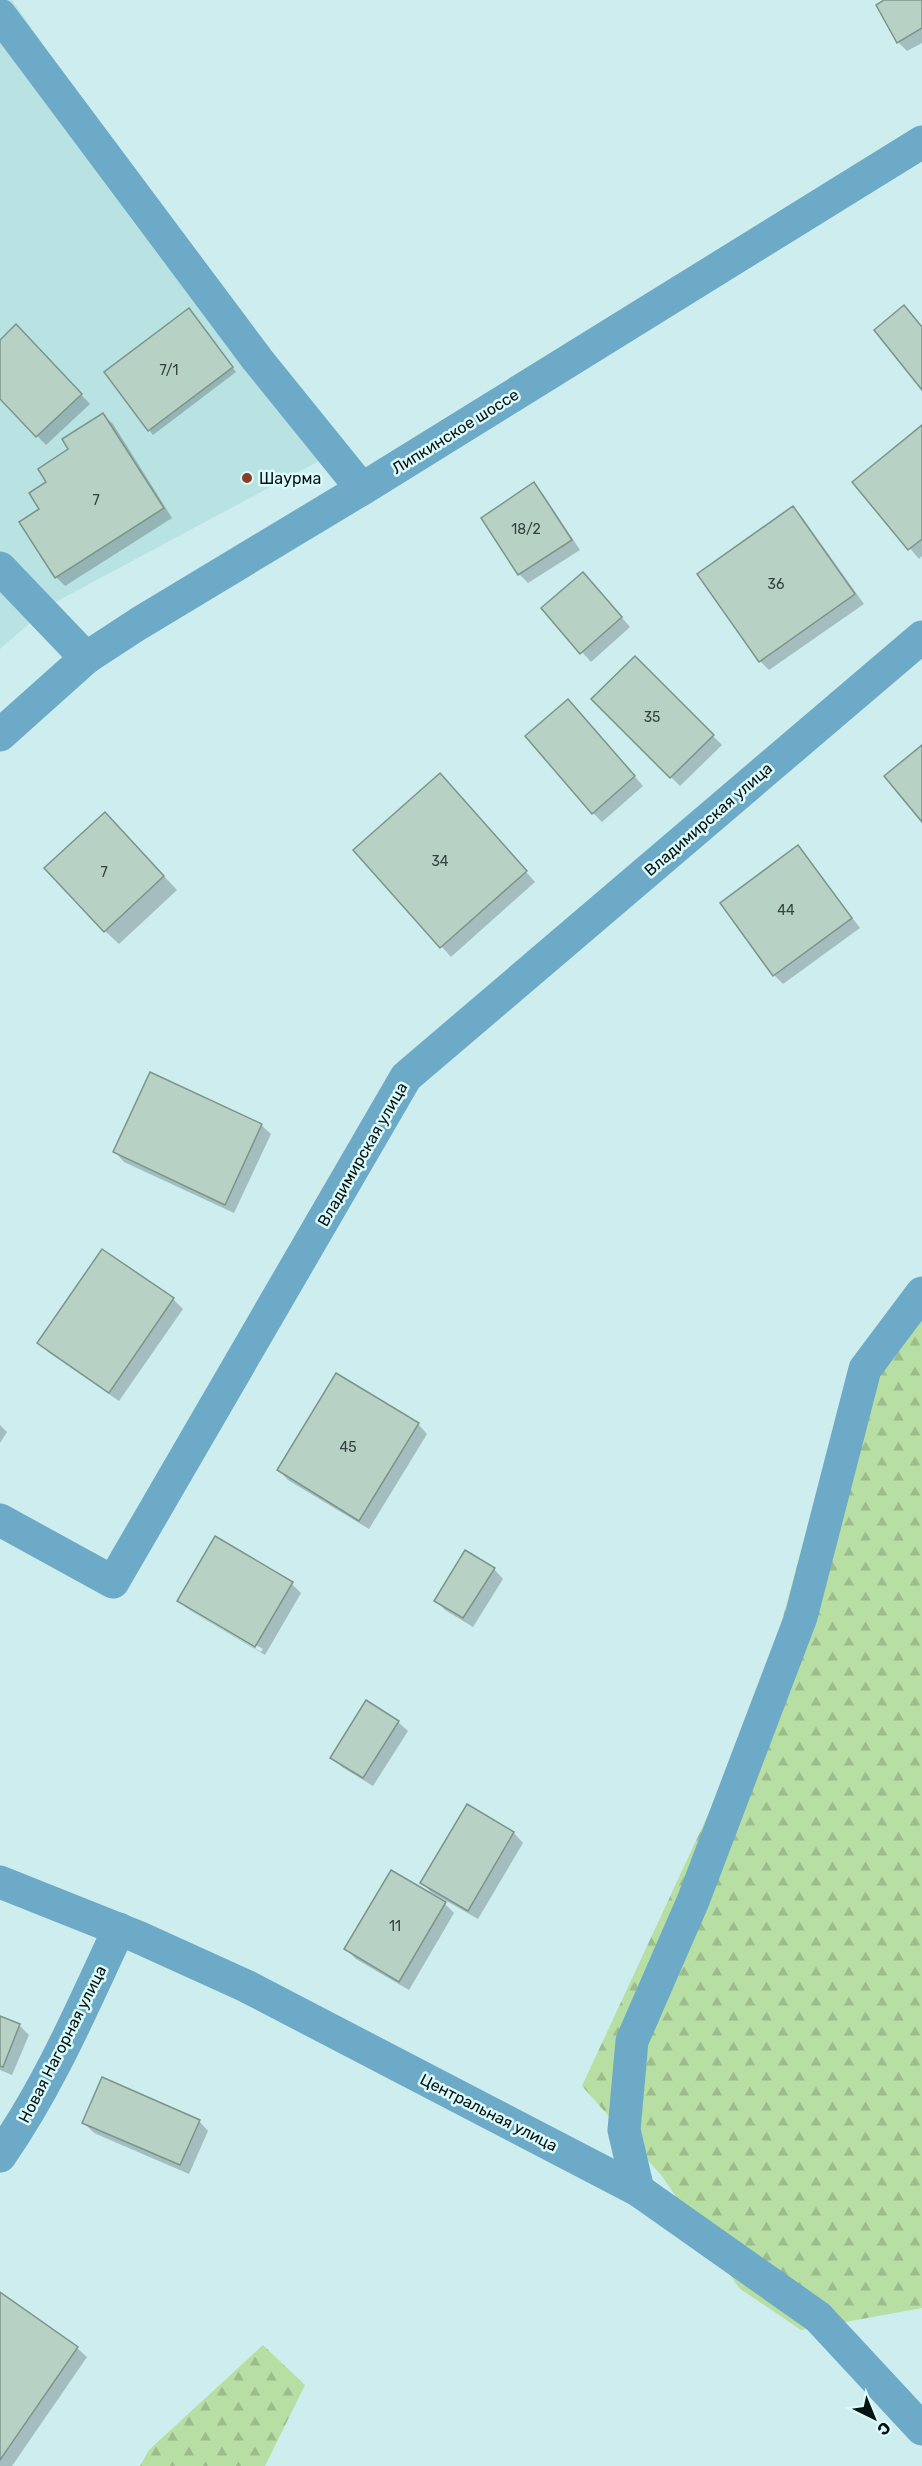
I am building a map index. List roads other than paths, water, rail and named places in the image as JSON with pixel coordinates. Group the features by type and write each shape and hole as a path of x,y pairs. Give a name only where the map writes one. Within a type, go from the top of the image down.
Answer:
{"street":[{"path":"0,15 257,359 362,489"},
{"name":"Липкинское шоссе","path":"0,735 86,658 138,624 362,489 922,142"},
{"path":"0,568 86,658"},
{"name":"Владимирская улица","path":"0,1520 113,1582 406,1077 922,637"},
{"path":"638,2190 624,2130 632,2041 693,1901 801,1617 865,1369 922,1293"},
{"name":"Центральная улица","path":"0,1882 119,1929 246,1986 638,2190 818,2317 922,2429"},
{"name":"Новая Нагорная улица","path":"0,2156 26,2118 70,2035 119,1929"}],"place":[{"name":"Шаурма","path":"247,478"}]}
